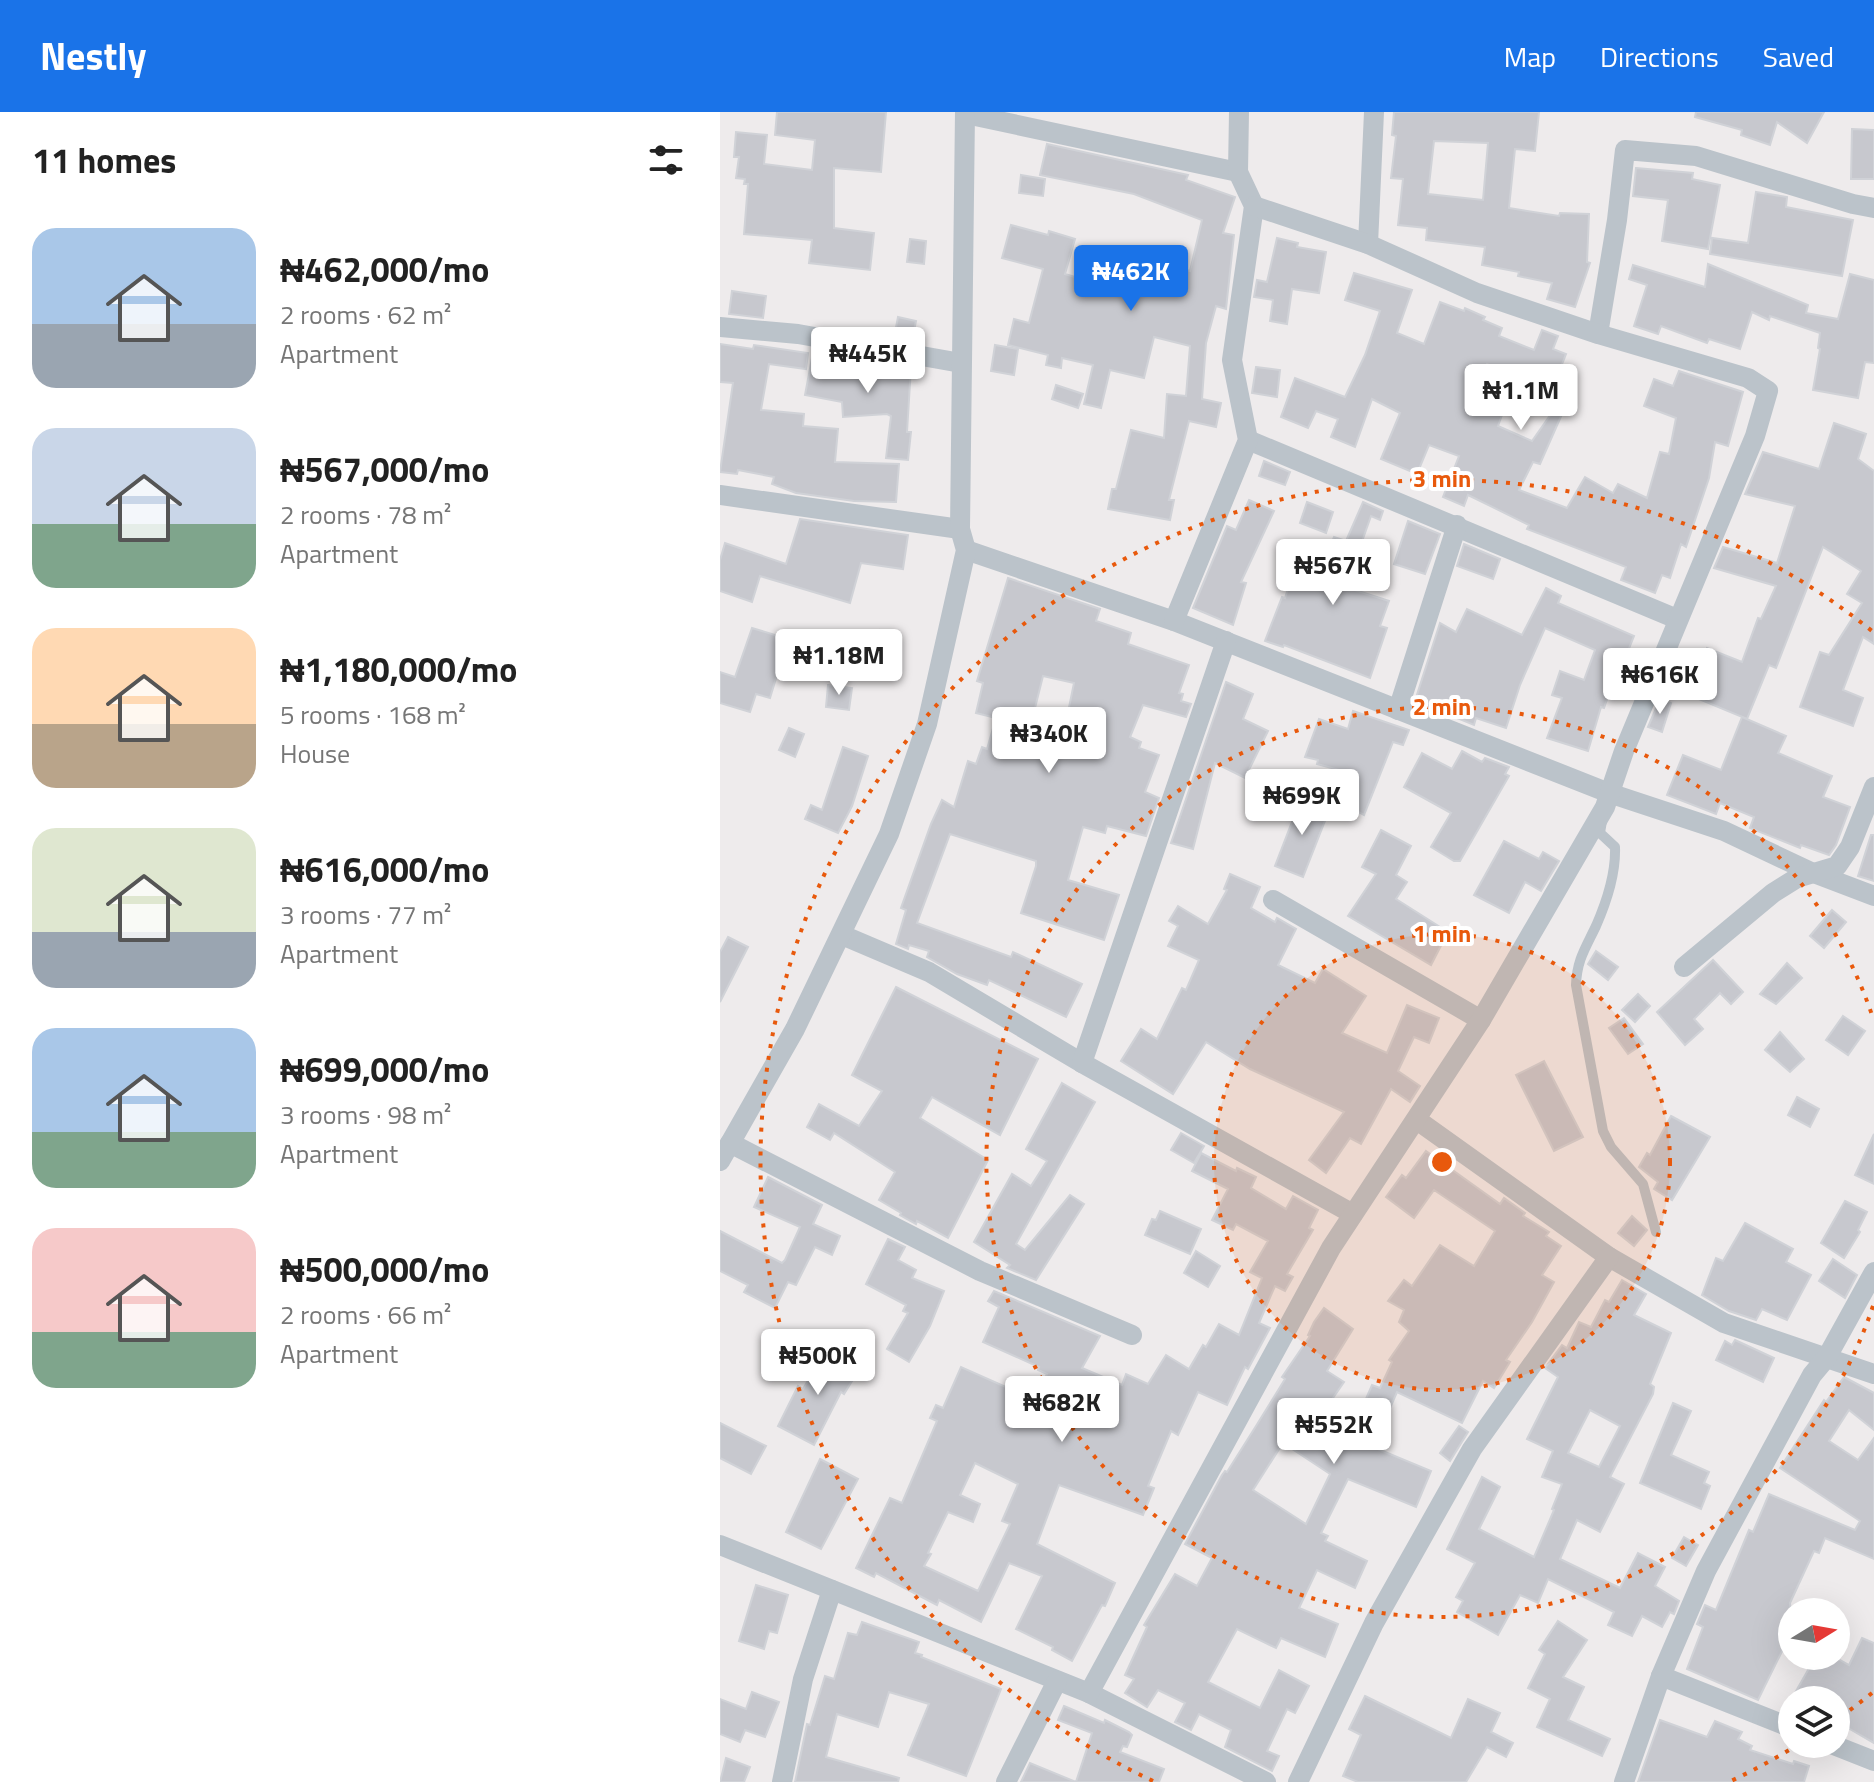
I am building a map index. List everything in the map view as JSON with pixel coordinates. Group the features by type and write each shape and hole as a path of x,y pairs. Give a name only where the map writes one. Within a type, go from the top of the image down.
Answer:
{"street":[{"path":"1174,621 1248,440 1232,360 1254,206 1238,172 1239,112"},
{"path":"1368,244 1374,112"},
{"path":"720,1161 795,1029 889,834 917,759 933,700 966,550 960,529 966,113 1238,172"},
{"path":"1598,334 1616,232 1625,150 1696,156 1874,208"},
{"path":"1089,1693 1331,1248 1481,1020 1607,800 1677,619 1755,436 1768,391 1748,378 1598,334 1477,293 1368,244 1254,206"},
{"path":"720,327 798,334 961,363"},
{"path":"1248,440 1677,619"},
{"path":"720,495 960,529"},
{"path":"1398,710 1457,525"},
{"path":"966,550 1174,621 1398,710 1607,800 1724,831 1811,872 1874,896"},
{"path":"1082,1063 1226,641"},
{"path":"1684,967 1773,893 1811,872 1837,866 1850,847 1874,787"},
{"path":"1273,900 1481,1020"},
{"path":"842,935 929,972 1082,1063 1353,1214"},
{"path":"1417,1120 1609,1257 1724,1323 1874,1374"},
{"path":"730,1143 980,1271 1132,1335"},
{"path":"1298,1782 1374,1623 1472,1449 1609,1257"},
{"path":"1624,1782 1661,1676 1706,1571 1812,1375 1827,1357 1874,1272"},
{"path":"720,1545 1089,1693 1266,1782"},
{"path":"782,1782 803,1679 832,1590"},
{"path":"1661,1676 1778,1722"},
{"path":"1006,1782 1057,1681"},
{"path":"1850,1752 1874,1761"}],"lane":[{"path":"1607,800 1600,833 1615,847 1616,869 1596,925 1577,965 1576,985 1603,1131 1611,1147 1643,1184 1656,1232"}],"building":[{"path":"777,112 886,112 881,172 834,168 834,228 874,233 870,270 809,263 812,240 744,234 748,184 744,184 745,179 736,178 739,157 734,157 736,132 767,135 764,164 812,170 815,140 775,135"},
{"path":"1394,112 1539,112 1535,151 1515,149 1509,208 1559,216 1560,213 1589,214 1587,262 1590,263 1575,307 1547,299 1552,283 1518,276 1519,272 1482,265 1485,247 1426,240 1427,228 1398,225 1403,179 1391,178 1396,136 1392,135","holes":["1434,141 1488,143 1483,200 1428,194"]},
{"path":"1696,112 1824,112 1807,143 1777,122 1770,145 1741,135 1742,130 1695,117"},
{"path":"1852,129 1874,130 1874,179 1851,179"},
{"path":"1047,144 1188,175 1186,180 1235,197 1223,233 1234,235 1226,309 1216,306 1206,343 1202,399 1221,403 1216,427 1189,421 1169,500 1174,500 1170,520 1108,509 1131,430 1164,438 1167,394 1186,396 1190,346 1154,337 1144,378 1110,370 1101,408 1084,404 1093,365 1062,358 1061,368 1046,365 1048,355 1008,345 1014,319 1029,323 1043,269 1002,258 1011,225 1048,235 1049,231 1075,239 1065,274 1092,284 1128,289 1136,257 1190,271 1202,220 1134,194 1040,175"},
{"path":"1636,168 1693,173 1692,179 1720,185 1708,249 1662,241 1668,200 1633,196"},
{"path":"1021,175 1045,179 1043,196 1019,193"},
{"path":"1756,192 1787,197 1786,207 1853,220 1842,276 1710,254 1712,238 1748,243"},
{"path":"1277,238 1298,243 1297,247 1326,252 1319,293 1292,289 1287,324 1270,321 1273,300 1254,297 1257,280 1267,282"},
{"path":"910,239 926,241 924,264 907,262"},
{"path":"1708,264 1808,305 1806,313 1838,319 1850,274 1874,280 1874,363 1865,362 1858,398 1813,390 1820,333 1770,316 1769,320 1752,312 1740,349 1709,339 1707,343 1661,326 1658,334 1634,326 1647,285 1629,279 1633,265 1705,287"},
{"path":"1354,273 1412,290 1397,333 1424,344 1440,302 1485,317 1483,320 1502,328 1499,336 1534,350 1542,330 1558,336 1553,349 1566,354 1555,382 1520,368 1517,376 1487,364 1476,391 1506,404 1498,426 1532,441 1560,401 1566,405 1540,464 1533,462 1519,490 1567,508 1585,477 1613,493 1618,484 1647,498 1660,452 1669,454 1676,418 1644,406 1654,379 1673,386 1679,371 1743,392 1728,446 1715,442 1709,478 1686,547 1681,544 1670,578 1662,575 1655,593 1621,580 1626,567 1527,529 1529,525 1468,495 1464,506 1443,497 1459,456 1429,445 1417,474 1381,459 1400,413 1372,399 1355,447 1331,437 1338,419 1316,411 1308,428 1281,417 1295,378 1345,397 1365,355 1380,311 1345,300"},
{"path":"732,291 766,296 763,318 729,314"},
{"path":"898,317 916,321 912,341 894,338"},
{"path":"720,344 753,349 754,345 808,353 806,369 769,364 761,410 804,414 803,426 838,429 835,462 899,464 896,502 854,501 796,493 772,484 774,477 738,470 737,474 720,472 733,383 720,382"},
{"path":"995,345 1018,349 1014,375 991,371"},
{"path":"812,358 866,368 866,359 911,367 908,460 886,458 891,416 843,417 842,402 805,395"},
{"path":"1256,367 1280,370 1277,397 1252,393"},
{"path":"1056,385 1083,394 1078,408 1052,399"},
{"path":"1834,423 1866,434 1858,459 1874,471 1874,644 1863,637 1843,690 1863,698 1853,726 1800,707 1820,652 1829,655 1862,603 1847,594 1861,571 1823,547 1776,668 1769,665 1747,719 1689,695 1707,648 1742,662 1758,618 1761,619 1776,586 1714,568 1723,547 1777,563 1795,506 1745,494 1763,452 1819,469"},
{"path":"1264,461 1290,472 1285,485 1259,476"},
{"path":"1249,500 1274,511 1241,582 1246,583 1233,625 1193,608 1227,526 1236,530"},
{"path":"1307,502 1333,512 1326,533 1300,523"},
{"path":"1363,502 1383,511 1380,520 1371,516 1346,587 1389,601 1380,626 1387,628 1370,678 1284,645 1265,641 1282,597 1285,598 1299,554 1324,562 1334,537 1346,541"},
{"path":"800,519 908,535 903,569 861,563 850,603 760,576 752,602 720,591 720,560 725,543 786,564"},
{"path":"1408,521 1440,534 1425,574 1394,564"},
{"path":"1464,544 1500,559 1493,579 1457,566"},
{"path":"1008,578 1100,609 1096,621 1131,633 1128,644 1189,665 1179,693 1183,694 1181,701 1191,704 1186,717 1143,705 1130,737 1141,742 1139,748 1159,755 1145,792 1159,798 1146,836 1107,826 1105,833 1083,827 1068,880 1119,895 1104,940 1021,913 1036,861 950,834 917,923 1011,957 1013,952 1082,984 1066,1017 989,980 987,985 957,974 927,957 929,951 909,945 908,949 896,944 906,910 901,908 942,800 954,807 968,761 976,764 982,747 987,749 996,718 976,713 983,683 977,681","holes":["1043,676 1074,683 1066,722 1034,712"]},
{"path":"1546,588 1561,596 1558,603 1634,636 1604,708 1601,707 1588,751 1547,738 1562,698 1552,695 1560,671 1584,680 1595,650 1545,628 1520,685 1506,728 1476,718 1474,725 1415,701 1440,623 1456,632 1467,609 1522,635"},
{"path":"752,628 788,639 770,698 756,694 750,712 720,703 720,672 735,677"},
{"path":"880,630 897,636 884,670 867,664"},
{"path":"1226,682 1253,694 1243,719 1268,731 1245,778 1215,763 1193,849 1171,843"},
{"path":"828,685 852,688 849,710 826,707"},
{"path":"1660,699 1671,703 1662,732 1648,727"},
{"path":"1353,711 1409,730 1403,745 1393,742 1364,815 1336,799 1350,773 1317,764 1318,760 1305,757 1319,719 1348,729"},
{"path":"1742,717 1786,736 1778,753 1832,776 1823,797 1850,807 1836,845 1829,855 1801,845 1800,848 1750,828 1754,817 1720,803 1716,814 1667,795 1683,755 1721,770"},
{"path":"789,728 804,734 795,757 779,750"},
{"path":"843,747 868,756 852,806 838,833 805,819 811,805 822,810"},
{"path":"1462,751 1482,762 1485,758 1509,767 1505,774 1509,776 1460,861 1454,861 1431,847 1451,813 1404,787 1422,753 1452,769"},
{"path":"1302,796 1330,808 1303,877 1275,866"},
{"path":"1381,830 1411,846 1396,875 1407,882 1396,899 1448,932 1431,965 1348,916 1376,874 1362,867"},
{"path":"1871,835 1874,835 1874,881 1858,876"},
{"path":"1504,841 1539,859 1543,852 1559,861 1541,891 1525,882 1509,913 1474,895"},
{"path":"1230,874 1260,887 1251,908 1275,922 1277,918 1296,929 1278,965 1315,983 1323,969 1366,996 1342,1033 1387,1053 1407,1005 1439,1018 1429,1043 1414,1037 1398,1071 1420,1086 1410,1102 1391,1089 1361,1144 1350,1138 1326,1173 1309,1160 1344,1112 1250,1069 1206,1042 1173,1094 1121,1061 1141,1029 1157,1039 1182,988 1186,990 1199,960 1168,946 1178,926 1169,921 1178,906 1208,924 1227,890 1224,889"},
{"path":"1832,910 1846,922 1824,948 1810,936"},
{"path":"728,937 748,947 720,1002 720,952"},
{"path":"1596,951 1618,967 1608,980 1588,964"},
{"path":"1713,960 1743,992 1731,1004 1720,993 1694,1019 1703,1029 1685,1045 1657,1012"},
{"path":"1787,963 1802,978 1776,1004 1760,994"},
{"path":"896,987 1038,1059 1000,1135 932,1097 920,1118 988,1160 948,1238 917,1221 916,1224 879,1200 895,1172 834,1133 830,1140 807,1127 819,1104 859,1126 882,1091 852,1075"},
{"path":"1638,994 1650,1006 1635,1022 1622,1010"},
{"path":"1843,1016 1865,1031 1848,1055 1826,1040"},
{"path":"1624,1018 1643,1044 1628,1054 1609,1028"},
{"path":"1780,1032 1804,1059 1790,1072 1765,1050"},
{"path":"1544,1061 1583,1137 1554,1151 1516,1075"},
{"path":"1062,1083 1095,1102 1016,1244 1025,1250 1070,1195 1084,1204 1036,1280 1007,1268 1010,1265 974,1242 1012,1174 1031,1186 1047,1161 1026,1149"},
{"path":"1797,1097 1819,1109 1810,1127 1788,1115"},
{"path":"1671,1116 1710,1137 1672,1200 1654,1189 1658,1182 1639,1167 1647,1153 1650,1155"},
{"path":"1181,1133 1204,1146 1194,1163 1171,1150"},
{"path":"1874,1134 1874,1184 1855,1175"},
{"path":"1426,1151 1500,1204 1504,1198 1525,1213 1523,1216 1549,1232 1546,1236 1561,1246 1542,1275 1554,1282 1506,1360 1510,1362 1494,1388 1483,1381 1462,1423 1397,1392 1373,1447 1431,1471 1416,1507 1348,1479 1321,1533 1328,1536 1325,1541 1367,1561 1355,1588 1317,1570 1299,1608 1338,1624 1325,1657 1281,1638 1276,1648 1237,1629 1208,1682 1260,1708 1279,1670 1309,1686 1295,1713 1287,1709 1267,1751 1279,1756 1272,1771 1225,1747 1231,1730 1199,1714 1191,1730 1175,1722 1185,1703 1158,1690 1147,1707 1125,1693 1134,1679 1125,1675 1147,1627 1144,1625 1175,1574 1197,1586 1212,1558 1185,1544 1222,1475 1227,1472 1285,1379 1282,1377 1310,1336 1314,1322 1324,1308 1353,1329 1327,1371 1344,1382 1324,1411 1352,1431 1372,1385 1380,1388 1392,1362 1389,1360 1409,1331 1399,1322 1404,1310 1388,1301 1404,1280 1412,1286 1440,1245 1474,1266 1495,1231 1434,1190 1414,1218 1386,1197 1402,1175 1406,1178","holes":["1283,1443 1330,1474 1306,1524 1253,1490"]},
{"path":"1201,1153 1236,1171 1237,1168 1256,1177 1251,1188 1286,1209 1293,1196 1318,1210 1309,1228 1313,1230 1287,1274 1293,1277 1285,1291 1275,1286 1259,1323 1270,1328 1248,1369 1245,1367 1227,1405 1198,1392 1178,1435 1171,1431 1148,1486 1154,1488 1143,1515 1059,1485 1037,1544 1115,1583 1072,1661 1052,1650 1053,1647 1016,1629 1042,1576 1009,1563 981,1622 939,1600 937,1605 876,1573 874,1577 856,1568 890,1498 902,1503 937,1421 930,1418 936,1405 943,1408 961,1367 1035,1400 1047,1374 1038,1370 1039,1367 983,1342 999,1307 988,1301 994,1291 1100,1336 1082,1368 1122,1385 1126,1374 1148,1384 1166,1355 1189,1369 1219,1324 1239,1335 1262,1278 1250,1272 1268,1241 1236,1224 1233,1230 1212,1220 1228,1189 1192,1171","holes":["975,1463 1018,1484 1002,1521 1010,1524 978,1591 924,1566 948,1512 973,1522 980,1504 960,1495"]},
{"path":"768,1177 822,1205 813,1224 840,1236 832,1255 815,1247 796,1285 788,1282 775,1308 744,1292 748,1285 720,1271 720,1231 782,1263 785,1260 800,1227 754,1207"},
{"path":"1845,1201 1867,1212 1858,1230 1860,1232 1844,1258 1821,1243"},
{"path":"1160,1211 1201,1229 1190,1254 1145,1235 1152,1219 1156,1220"},
{"path":"1632,1216 1647,1230 1634,1246 1618,1233"},
{"path":"1745,1223 1793,1249 1786,1262 1811,1275 1787,1320 1762,1309 1756,1320 1729,1311 1702,1295 1716,1258 1723,1261"},
{"path":"888,1239 905,1247 898,1260 916,1270 912,1278 944,1291 930,1326 909,1362 887,1349 908,1313 903,1311 906,1305 866,1284"},
{"path":"1196,1251 1220,1266 1208,1287 1184,1273"},
{"path":"1833,1259 1857,1275 1845,1298 1819,1281"},
{"path":"1622,1280 1646,1294 1634,1315 1671,1333 1650,1384 1654,1387 1653,1394 1610,1477 1624,1484 1600,1532 1577,1520 1560,1559 1620,1588 1638,1553 1665,1567 1655,1586 1679,1601 1674,1614 1670,1612 1662,1627 1642,1616 1632,1636 1608,1625 1614,1612 1548,1579 1538,1603 1520,1595 1498,1635 1457,1612 1463,1601 1456,1597 1475,1563 1447,1549 1482,1477 1500,1487 1479,1529 1534,1557 1562,1484 1542,1477 1553,1451 1527,1439 1558,1377 1545,1368 1562,1345 1567,1348 1579,1322 1591,1327 1605,1300 1609,1302","holes":["1590,1410 1620,1426 1599,1467 1568,1453"]},
{"path":"1735,1340 1774,1358 1763,1382 1716,1360 1725,1341 1732,1345"},
{"path":"827,1348 860,1368 844,1394 841,1392 814,1445 778,1426 798,1386 803,1389"},
{"path":"1844,1377 1874,1393 1874,1430 1849,1410 1829,1441 1858,1460 1874,1438 1874,1559 1825,1538 1819,1553 1814,1551 1792,1598 1778,1598 1778,1659 1758,1700 1687,1669 1703,1627 1697,1624 1705,1605 1716,1610 1749,1530 1753,1532 1769,1494 1855,1530 1860,1521 1780,1468 1824,1400 1826,1402"},
{"path":"1673,1403 1691,1411 1671,1455 1709,1472 1704,1483 1710,1486 1701,1509 1640,1483"},
{"path":"720,1423 766,1446 751,1474 720,1458"},
{"path":"1459,1426 1468,1432 1450,1461 1440,1453"},
{"path":"820,1459 858,1479 821,1549 786,1532"},
{"path":"1684,1537 1698,1545 1686,1566 1672,1558"},
{"path":"756,1585 788,1595 777,1633 769,1631 764,1649 739,1641"},
{"path":"1558,1621 1587,1640 1563,1677 1584,1687 1568,1720 1610,1739 1602,1756 1537,1727 1550,1699 1528,1688 1545,1654 1539,1650"},
{"path":"862,1622 919,1642 915,1653 921,1657 1001,1689 966,1776 908,1755 929,1704 889,1692 878,1727 837,1714 826,1757 899,1778 898,1782 795,1782 807,1724 810,1725 825,1676 834,1679 848,1633 857,1635"},
{"path":"1862,1638 1874,1643 1874,1743 1850,1729 1850,1686 1799,1686 1808,1670 1850,1670 1850,1663"},
{"path":"752,1692 779,1702 765,1737 745,1730 740,1742 720,1734 720,1699 746,1709"},
{"path":"1365,1696 1451,1738 1468,1699 1500,1713 1491,1732 1513,1743 1506,1757 1487,1747 1466,1782 1358,1782 1343,1776 1361,1735 1349,1729"},
{"path":"1064,1706 1129,1732 1132,1735 1127,1747 1123,1746 1120,1752 1164,1769 1159,1782 1076,1782 1092,1733 1058,1720"},
{"path":"1660,1720 1707,1737 1715,1721 1742,1732 1738,1739 1752,1746 1750,1750 1809,1766 1804,1782 1638,1782"},
{"path":"726,1758 750,1767 744,1782 720,1782"},
{"path":"1030,1763 1076,1782 1021,1782"}]}
